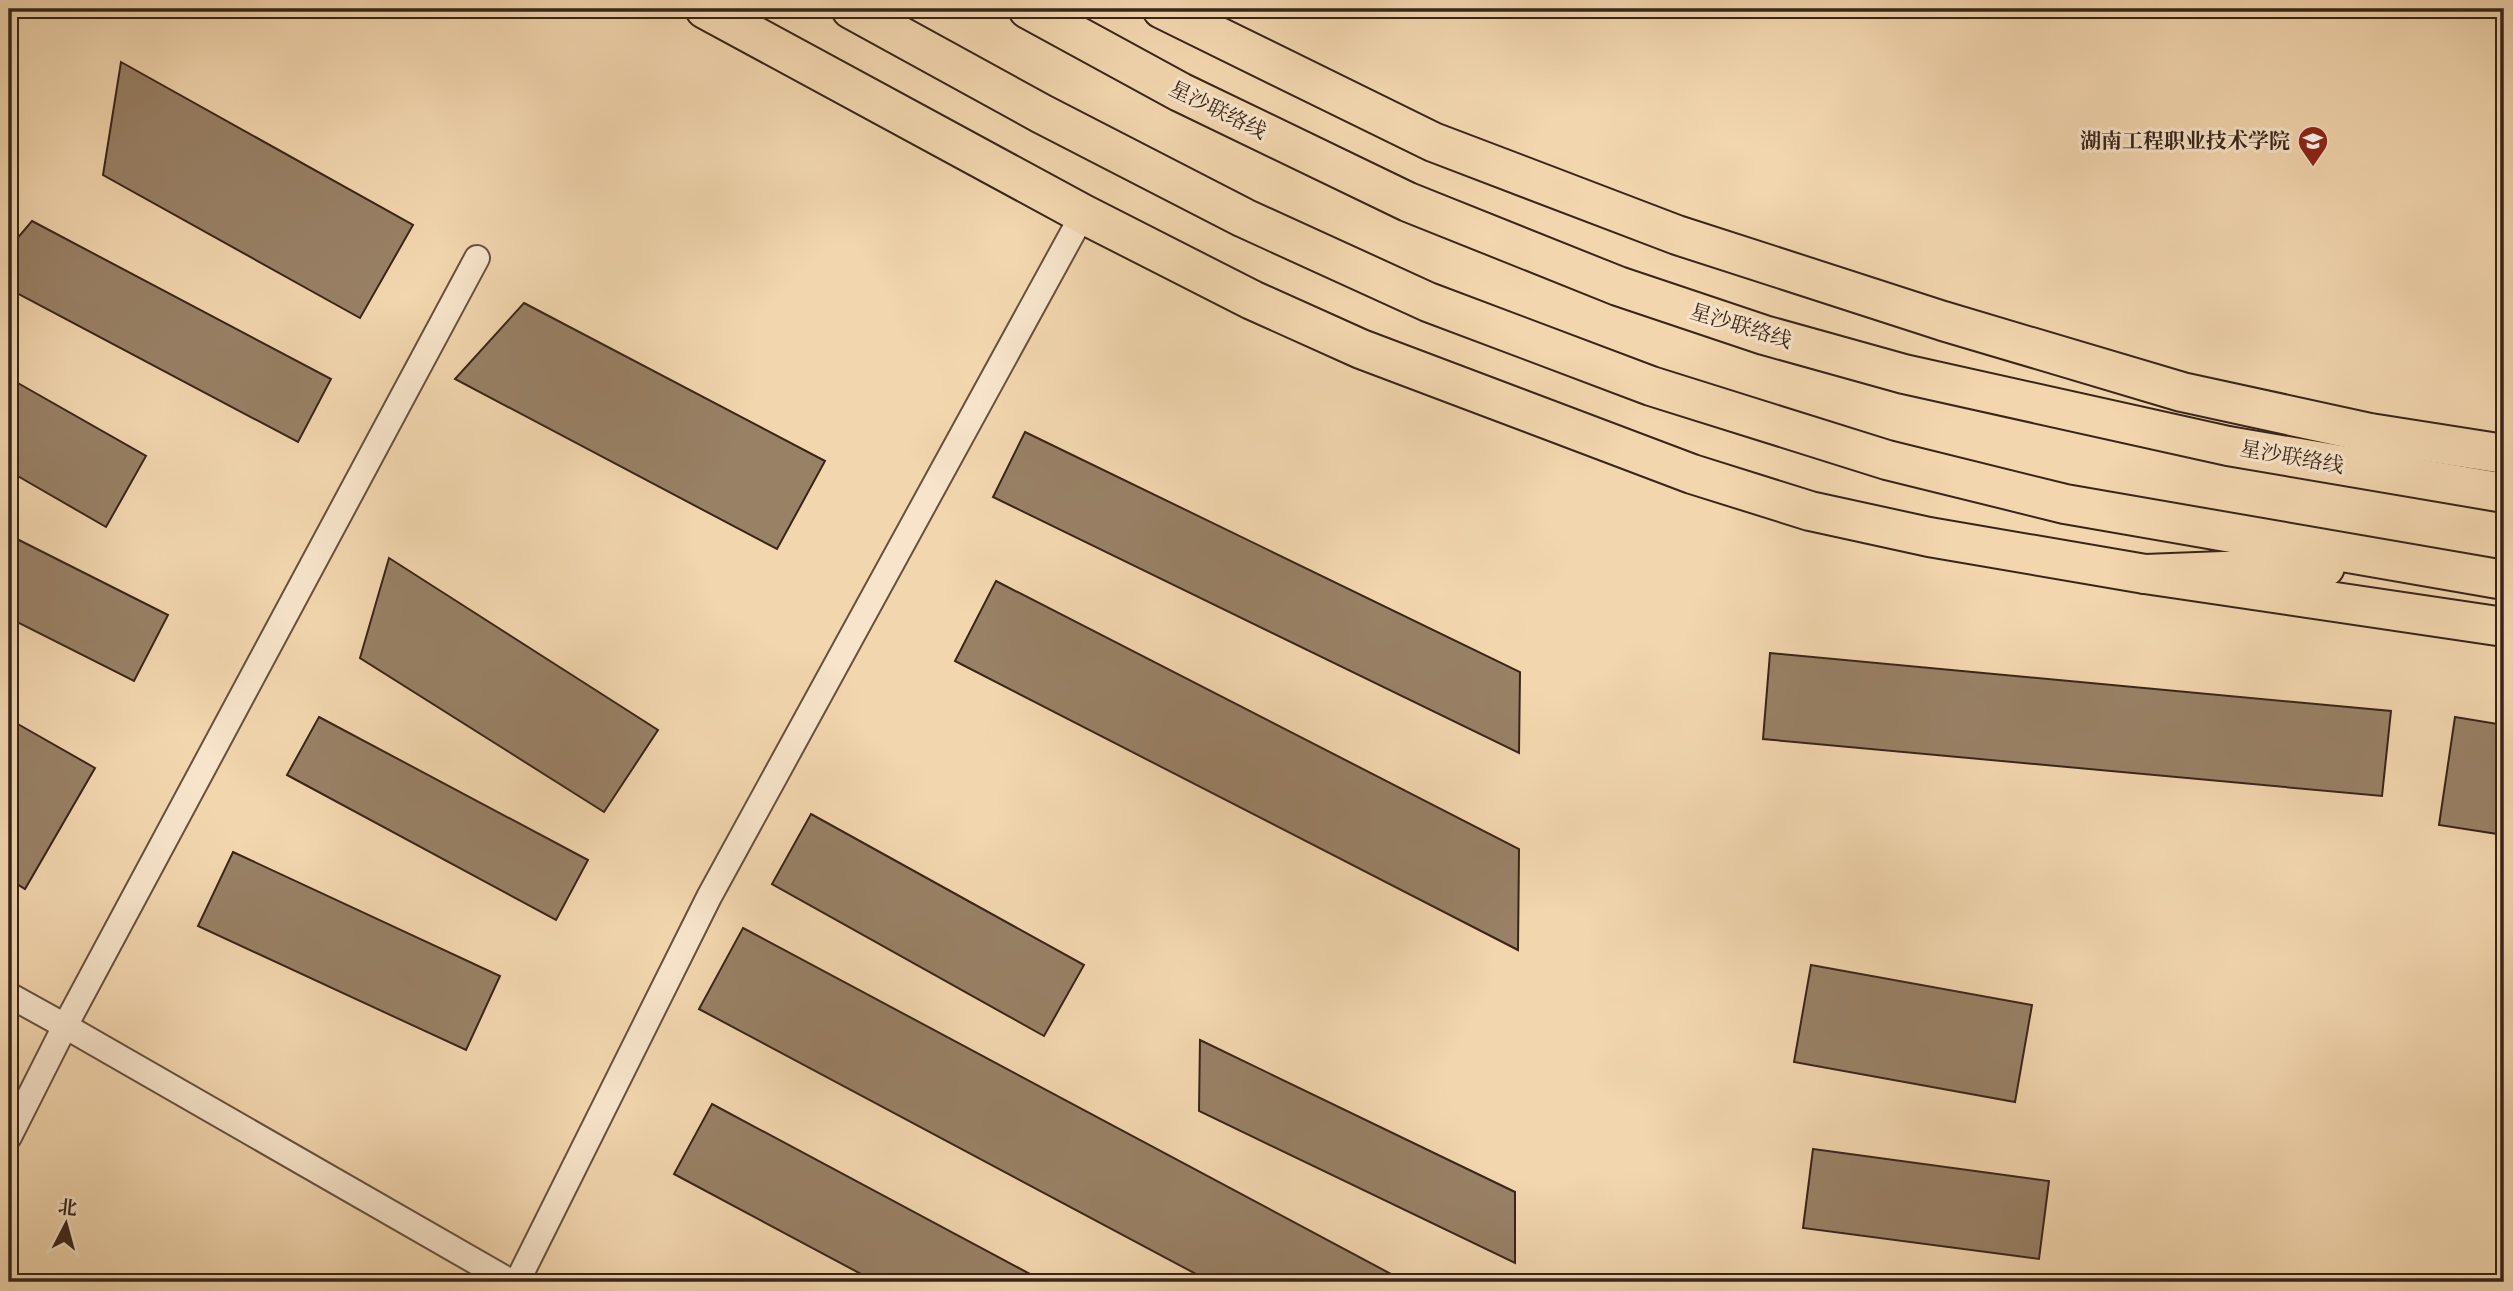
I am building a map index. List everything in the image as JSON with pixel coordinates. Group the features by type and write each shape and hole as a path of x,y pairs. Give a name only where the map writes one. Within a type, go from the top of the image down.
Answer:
{"main road":[{"path":"705,9 1083,214 1252,300 1361,349 1692,474 1810,511 1903,531 2145,574 2504,627"},
{"path":"850,9 1042,114 1244,218 1427,302 1651,386 1888,460 2065,504 2504,580"},
{"name":"星沙联络线","path":"1028,9 1180,92 1408,202 1618,286 1764,335 1904,374 2228,446 2504,493"},
{"path":"1162,9 1433,142 1677,235 1955,325 2182,392 2370,433 2504,454"},
{"path":"2145,574 2405,564"}],"lane":[{"path":"517,1282 709,897 1083,214"},
{"path":"9,1137 65,1026 477,258"},
{"path":"9,995 511,1282"}],"building":[{"path":"121,62 413,225 360,318 103,175"},
{"path":"32,221 331,379 298,442 9,289 9,248"},
{"path":"524,303 825,461 777,549 455,379"},
{"path":"9,378 146,456 106,527 9,471"},
{"path":"1025,432 1520,672 1519,753 993,497"},
{"path":"9,535 168,615 134,681 9,618"},
{"path":"389,558 658,730 604,812 360,658"},
{"path":"996,581 1519,849 1518,950 955,661"},
{"path":"1770,653 2391,711 2382,796 1763,739"},
{"path":"319,717 588,860 556,920 287,775"},
{"path":"2455,717 2504,725 2504,835 2439,825"},
{"path":"9,719 95,768 25,889 9,879"},
{"path":"811,814 1084,965 1044,1036 772,884"},
{"path":"233,852 500,976 466,1050 198,926"},
{"path":"743,928 1406,1282 1211,1282 699,1009"},
{"path":"1811,965 2032,1005 2015,1102 1794,1062"},
{"path":"1200,1040 1515,1192 1515,1263 1199,1111"},
{"path":"712,1104 1045,1282 876,1282 674,1174"},
{"path":"1813,1149 2049,1181 2039,1259 1803,1228"}],"place":[{"name":"湖南工程职业技术学院","path":"2313,168"}]}
